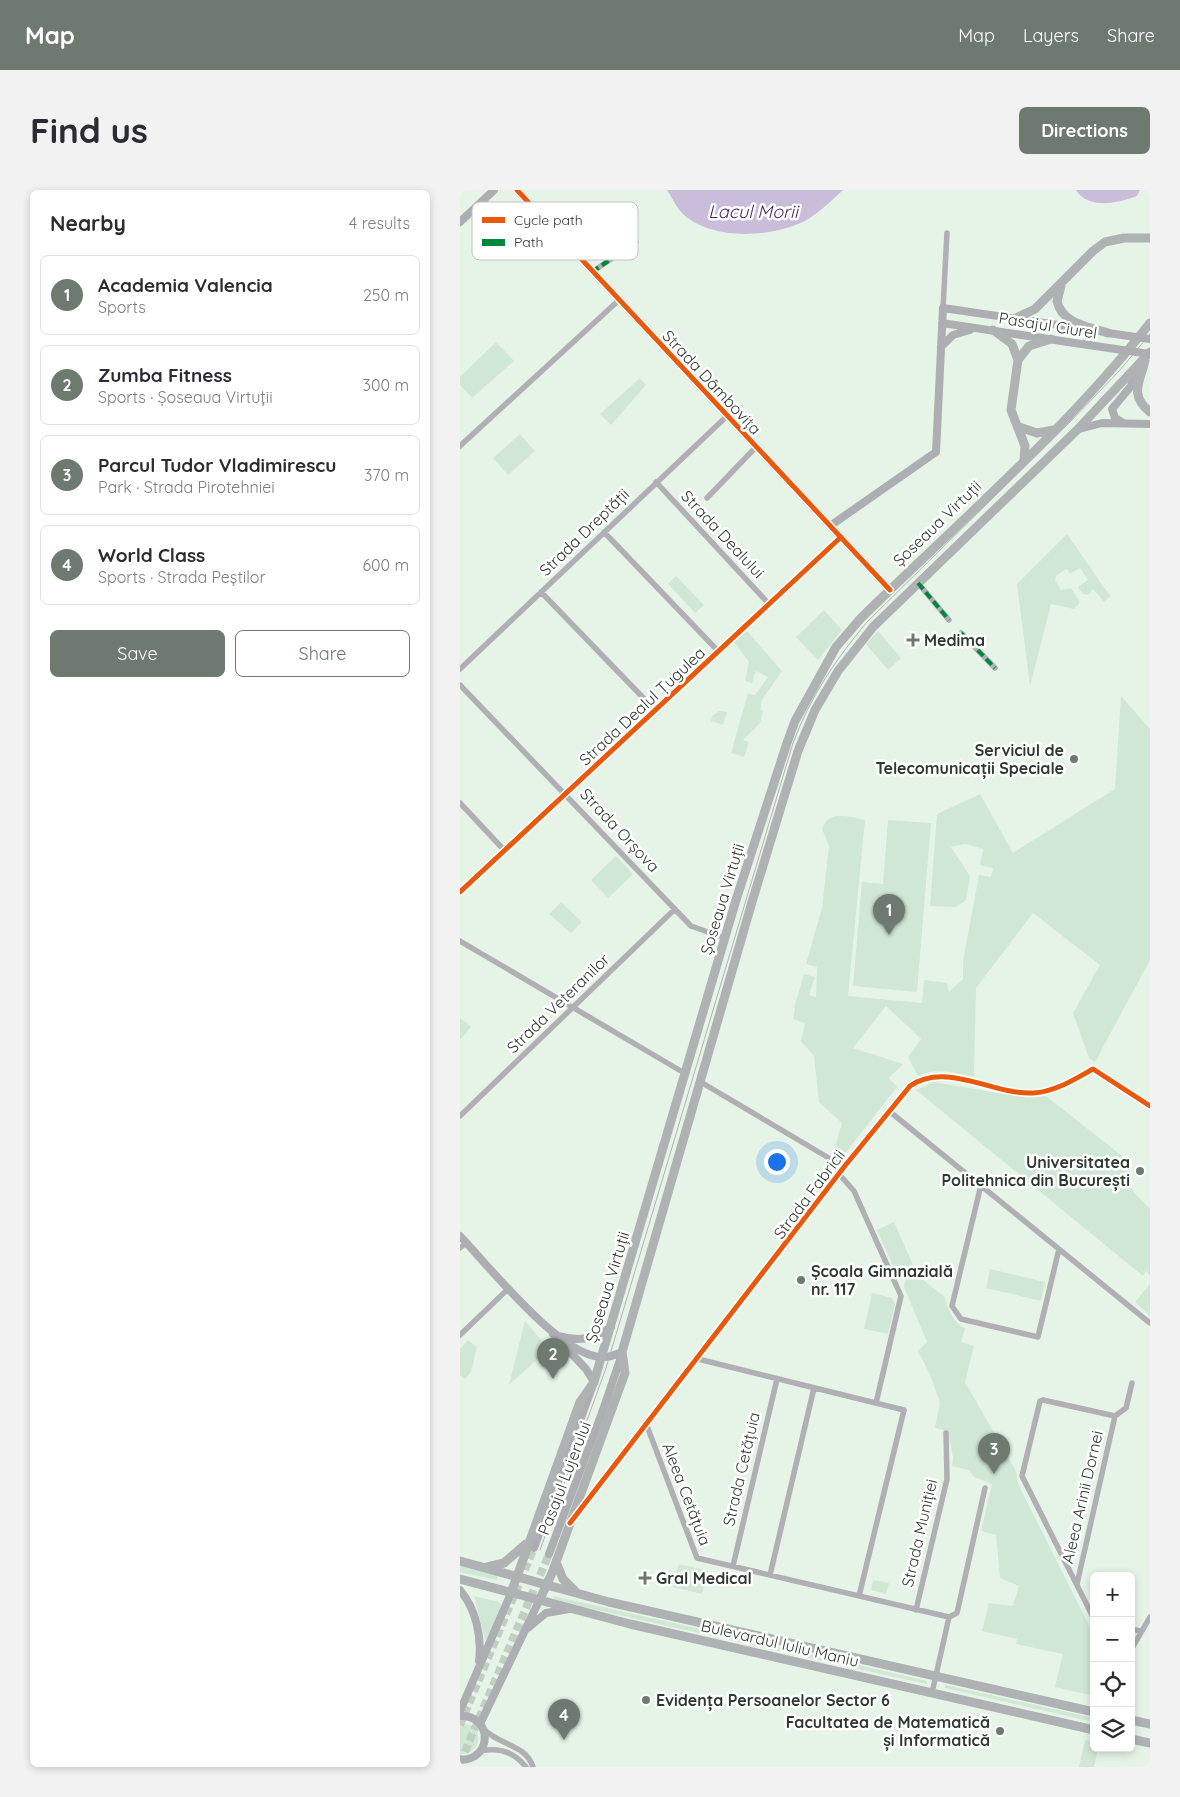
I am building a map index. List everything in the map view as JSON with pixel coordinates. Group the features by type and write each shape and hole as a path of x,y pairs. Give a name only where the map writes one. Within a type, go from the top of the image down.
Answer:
{"main road":[{"path":"1014,318 1035,310 1092,251 1105,242 1124,238 1150,238"},
{"path":"1062,283 1057,301 1064,315 1074,322 1108,332"},
{"name":"Șoseaua Virtuții","path":"511,1593 532,1544 580,1402 594,1382 725,938 795,721 836,648 890,590 1054,430 1096,386 1150,323"},
{"path":"993,330 1012,344 1018,360 1011,410 1025,446 1024,460"},
{"path":"1018,360 1029,346 1051,339"},
{"path":"1149,354 1137,388 1140,400 1150,412"},
{"name":"Șoseaua Virtuții","path":"539,1601 556,1562 625,1373 622,1352 699,1081 782,803 810,719 825,691 850,655 873,627 1077,430 1149,354"},
{"path":"1019,427 1037,433 1054,430"},
{"path":"484,1567 504,1562 532,1544"},
{"name":"Bulevardul Iuliu Maniu","path":"460,1561 577,1593 1090,1711"},
{"path":"556,1562 563,1579 577,1593"},
{"name":"Bulevardul Iuliu Maniu","path":"460,1579 570,1609 1090,1729"},
{"path":"1135,1721 1150,1724"},
{"path":"1135,1740 1150,1743"}],"street":[{"path":"481,202 494,190"},
{"name":"Strada Dâmbovița","path":"516,190 527,202"},
{"path":"460,222 472,211"},
{"path":"830,526 936,452 947,233"},
{"name":"Strada Dâmbovița","path":"581,260 890,590"},
{"path":"592,272 610,260"},
{"path":"460,446 618,300"},
{"name":"Pasajul Ciurel","path":"943,308 1150,339"},
{"name":"Pasajul Ciurel","path":"942,323 1149,354"},
{"path":"941,347 948,338 958,332 982,329"},
{"path":"1124,424 1115,418 1112,409 1131,386 1135,369"},
{"name":"Strada Dreptății","path":"460,669 727,416"},
{"path":"1077,430 1097,423 1150,424"},
{"path":"707,498 756,447"},
{"name":"Strada Dealului","path":"656,482 769,604"},
{"path":"604,532 718,651"},
{"name":"Strada Dealul Țugulea","path":"460,892 841,537"},
{"path":"918,583 949,620"},
{"path":"541,592 655,710"},
{"path":"961,633 995,668"},
{"name":"Strada Orșova","path":"460,685 694,928 725,938"},
{"path":"460,803 505,851"},
{"name":"Strada Veteranilor","path":"460,1116 675,909"},
{"path":"460,941 686,1074"},
{"name":"Strada Fabricii","path":"570,1523 844,1167 910,1086 927,1078 945,1078 1034,1093 1058,1087 1093,1069 1150,1106"},
{"path":"699,1081 844,1167"},
{"path":"890,1111 1150,1323"},
{"path":"839,1174 854,1191 901,1296 876,1403"},
{"path":"981,1185 952,1306 961,1319 1038,1338 1059,1249"},
{"path":"460,1236 463,1246 510,1288 586,1369 594,1382"},
{"path":"460,1335 510,1288"},
{"path":"553,1334 574,1339 586,1339 597,1336 611,1327"},
{"path":"553,1334 575,1348 602,1357 622,1352"},
{"name":"Pasajul Lujerului","path":"549,1554 604,1410 622,1352"},
{"path":"698,1359 904,1410 859,1596"},
{"name":"Strada Cetățuia","path":"733,1566 777,1379"},
{"name":"Pasajul Lujerului","path":"532,1544 588,1404 594,1382"},
{"name":"Aleea Arinii Dornei","path":"1077,1584 1115,1416 1126,1408 1132,1383"},
{"path":"770,1575 814,1388"},
{"name":"Aleea Arinii Dornei","path":"1093,1617 1022,1476 1040,1402 1043,1400 1115,1416"},
{"name":"Aleea Cetățuia","path":"646,1426 696,1558 948,1617"},
{"name":"Strada Muniției","path":"916,1610 947,1479 946,1433"},
{"path":"932,1693 948,1617 957,1613 985,1488"},
{"path":"460,1590 470,1606 478,1631 480,1646 478,1668"},
{"path":"460,1711 511,1593"},
{"path":"460,1760 472,1758 481,1751 485,1742 481,1725 539,1601"},
{"path":"521,1636 542,1616 570,1609"},
{"path":"1135,1642 1150,1617"},
{"path":"1135,1630 1140,1631"},
{"path":"460,1716 470,1717 492,1736 518,1749 529,1759 533,1767"},
{"path":"481,1751 494,1749 506,1752 517,1757 526,1767"}],"green space":[{"path":"496,342 514,361 472,398 460,385 460,377"},
{"path":"640,378 646,385 611,425 600,414"},
{"path":"520,434 535,451 508,475 493,458"},
{"path":"1067,534 1110,596 1104,602 1093,589 1088,595 1083,594 1078,587 1088,580 1080,568 1070,574 1067,569 1057,575 1055,580 1061,590 1071,588 1080,602 1074,609 1051,604 1030,686 1017,584"},
{"path":"676,576 704,605 695,613 668,584"},
{"path":"824,610 842,630 818,660 796,637"},
{"path":"747,631 782,671 762,700 760,709 763,711 760,723 743,740 749,742 744,757 731,753 748,693 755,695 768,677 756,671 752,683 745,681 749,662 734,642"},
{"path":"878,631 901,658 888,670 866,644"},
{"path":"1121,696 1150,729 1150,960 1095,1062 1089,1058 1073,1013 1100,965 1033,913 976,988 974,1077 939,1071 918,1076 908,1057 921,1039 886,1006 853,1048 903,1064 889,1078 897,1087 843,1156 834,1150 842,1123 819,1102 814,1056 801,1041 805,1023 793,1019 794,1008 804,974 815,977 809,995 816,997 817,967 806,964 822,908 829,846 822,829 825,823 830,819 840,816 865,820 848,996 922,1003 924,980 947,983 949,992 963,979 963,961 979,875 991,877 993,868 980,865 983,849 965,844 951,847 970,876 966,900 956,907 930,906 937,814 980,794 1013,853 1115,789"},
{"path":"719,711 727,712 723,725 711,721 712,716"},
{"path":"888,820 931,823 917,992 853,986 862,882 883,884"},
{"path":"616,856 633,874 608,898 591,880"},
{"path":"561,902 582,922 571,933 549,914"},
{"path":"460,1018 471,1027 461,1039 460,1039"},
{"path":"934,1082 1029,1098 1046,1096 1131,1163 1129,1179 1132,1189 1150,1209 1150,1276 1146,1271 1143,1276 916,1090"},
{"path":"894,1222 918,1276 945,1297 952,1315 965,1328 961,1342 974,1346 965,1382 1016,1471 1018,1484 1090,1627 1090,1695 1055,1687 1063,1654 1016,1644 1017,1639 982,1631 989,1603 1013,1606 1019,1586 1000,1578 996,1535 981,1531 992,1484 974,1477 969,1470 952,1466 953,1458 948,1431 935,1428 940,1403 931,1377 918,1351 927,1342 904,1287 905,1281 911,1278 906,1266 895,1270 877,1230"},
{"path":"990,1269 1045,1282 1041,1301 986,1288"},
{"path":"1150,1284 1150,1316 1135,1302"},
{"path":"872,1293 892,1298 895,1304 888,1334 864,1329"},
{"path":"525,1321 549,1349 509,1385"},
{"path":"468,1340 477,1347 471,1372 465,1379 460,1375 460,1349"},
{"path":"679,1564 708,1571 702,1594 673,1587"},
{"path":"460,1566 498,1575 497,1580 460,1572"},
{"path":"873,1580 889,1583 886,1594 871,1590"},
{"path":"474,1596 499,1602 501,1605 488,1640 485,1639"},
{"path":"554,1596 833,1659 832,1663 553,1600"},
{"path":"850,1663 927,1681 927,1684 849,1667"},
{"path":"945,1685 1090,1717 1090,1721 945,1688"},
{"path":"681,1692 690,1694 693,1702 676,1698"},
{"path":"460,1722 473,1726 478,1736 477,1745 471,1752 466,1754 460,1754"},
{"path":"1085,1740 1090,1741 1090,1752 1097,1752 1094,1767 1079,1767"}],"water":[{"name":"Lacul Morii","path":"667,190 843,190 814,215 797,225 781,230 745,234 727,233 710,229 695,222 680,211"},
{"path":"1076,190 1140,190 1137,196 1122,201 1096,203 1081,196"}],"tunnel":[{"path":"460,1725 534,1548"},
{"path":"460,1763 549,1554"}],"tram line":[{"path":"540,1550 606,1368 793,743 807,710 834,664 867,622 1070,422 1120,370 1150,334"}],"marked path":[{"path":"592,272 610,260"},
{"path":"918,583 949,620"},
{"path":"961,633 995,668"}],"cycle path":[{"path":"517,190 528,202"},
{"path":"582,260 890,590"},
{"path":"460,892 841,537"},
{"path":"570,1523 844,1167 910,1086 924,1079 939,1077 954,1078 1002,1089 1033,1093 1057,1088 1093,1069 1150,1106"}],"place":[{"name":"Medima","path":"913,640"},
{"name":"Serviciul de Telecomunicații Speciale","path":"1074,759"},
{"name":"Academia Valencia","path":"889,935"},
{"name":"Universitatea Politehnica din București","path":"1140,1171"},
{"name":"Școala Gimnazială nr. 117","path":"801,1280"},
{"name":"Zumba Fitness","path":"553,1379"},
{"name":"Parcul Tudor Vladimirescu","path":"994,1474"},
{"name":"Gral Medical","path":"645,1578"},
{"name":"Evidența Persoanelor Sector 6","path":"646,1700"},
{"name":"Facultatea de Matematică și Informatică","path":"1000,1731"},
{"name":"World Class","path":"564,1740"}]}
